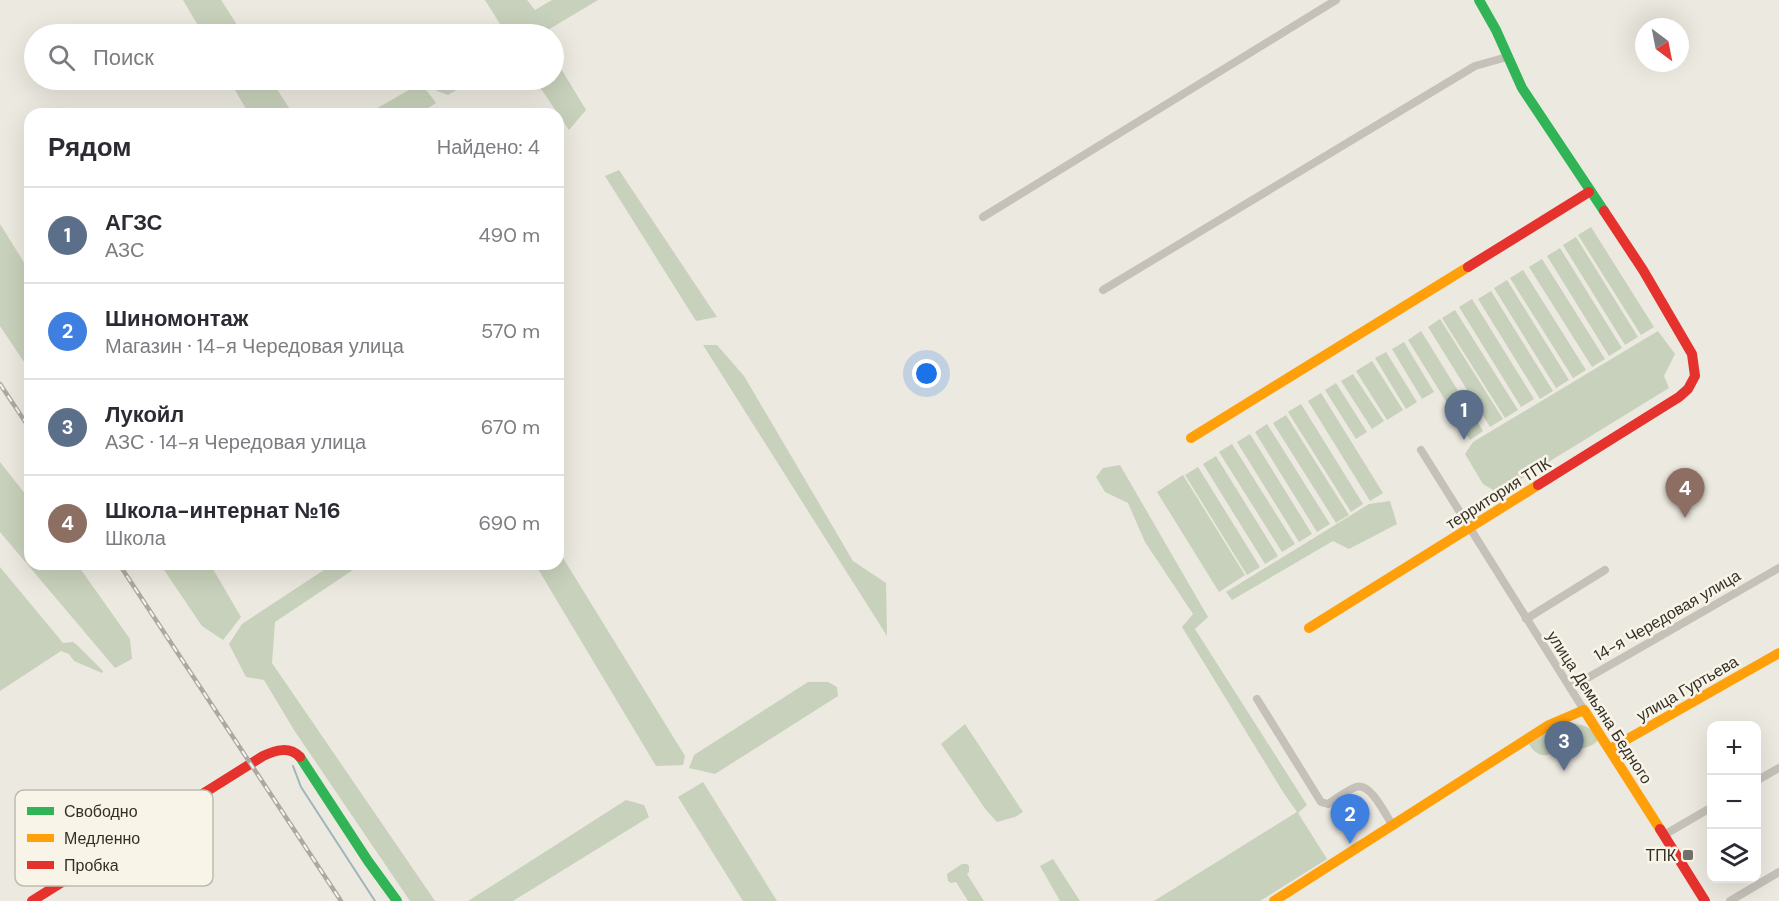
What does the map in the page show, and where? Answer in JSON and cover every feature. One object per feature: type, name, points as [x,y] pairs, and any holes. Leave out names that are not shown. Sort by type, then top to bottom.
[{"type":"street","points":[[983,217],[1336,0]]},
{"type":"street","points":[[1191,438],[1589,192],[1526,95],[1496,30],[1479,0]]},
{"type":"street","points":[[1103,291],[1475,66],[1507,57]]},
{"type":"street","name":"территория ТПК","points":[[1309,628],[1679,397],[1688,389],[1695,376],[1692,354],[1643,270],[1589,192]]},
{"type":"street","name":"улица Демьяна Бедного","points":[[1421,450],[1705,901]]},
{"type":"street","name":"14-я Чередовая улица","points":[[1570,688],[1779,568]]},
{"type":"street","points":[[1526,619],[1605,570]]},
{"type":"street","name":"улица Гуртьева","points":[[1610,749],[1779,653]]},
{"type":"street","points":[[1257,699],[1321,802],[1328,804],[1358,786],[1365,787],[1374,795],[1393,826]]},
{"type":"street","points":[[1274,901],[1549,725],[1584,710]]},
{"type":"street","points":[[207,790],[276,746],[293,750],[299,755],[397,901]]},
{"type":"street","points":[[1761,778],[1779,768]]},
{"type":"street","points":[[1664,835],[1707,810]]},
{"type":"street","points":[[1730,901],[1779,872]]},
{"type":"street","points":[[32,901],[56,886]]},
{"type":"green space","points":[[183,0],[221,0],[237,24],[197,24]]},
{"type":"green space","points":[[485,0],[527,0],[535,10],[552,0],[598,0],[558,24],[500,24]]},
{"type":"green space","points":[[564,74],[586,110],[569,130],[564,123],[564,108],[554,108],[542,90],[564,90]]},
{"type":"green space","points":[[235,90],[277,90],[289,108],[245,108]]},
{"type":"green space","points":[[409,90],[426,90],[436,103],[428,108],[377,108]]},
{"type":"green space","points":[[436,90],[456,90],[448,95]]},
{"type":"green space","points":[[619,170],[717,317],[696,321],[605,176]]},
{"type":"green space","points":[[0,224],[24,262],[24,362],[0,326]]},
{"type":"green space","points":[[1591,227],[1654,327],[1641,335],[1578,235]]},
{"type":"green space","points":[[1576,237],[1638,337],[1625,345],[1563,245]]},
{"type":"green space","points":[[1560,248],[1622,348],[1609,356],[1547,256]]},
{"type":"green space","points":[[1542,259],[1605,359],[1592,367],[1529,267]]},
{"type":"green space","points":[[1523,270],[1586,370],[1573,378],[1510,278]]},
{"type":"green space","points":[[1507,280],[1569,380],[1556,388],[1494,288]]},
{"type":"green space","points":[[1491,291],[1553,391],[1540,399],[1478,299]]},
{"type":"green space","points":[[1472,299],[1534,399],[1521,407],[1459,307]]},
{"type":"green space","points":[[1455,310],[1518,410],[1505,418],[1442,318]]},
{"type":"green space","points":[[1440,319],[1503,419],[1490,427],[1428,327]]},
{"type":"green space","points":[[1421,331],[1483,431],[1470,440],[1408,340]]},
{"type":"green space","points":[[1658,331],[1675,354],[1664,376],[1669,388],[1498,493],[1483,484],[1465,454],[1473,442]]},
{"type":"green space","points":[[1404,342],[1434,392],[1422,399],[1392,349]]},
{"type":"green space","points":[[703,345],[717,345],[744,376],[853,561],[886,583],[887,636]]},
{"type":"green space","points":[[1386,352],[1417,402],[1406,409],[1375,358]]},
{"type":"green space","points":[[1372,361],[1403,410],[1387,420],[1356,371]]},
{"type":"green space","points":[[1353,374],[1384,421],[1372,429],[1341,381]]},
{"type":"green space","points":[[1336,383],[1367,432],[1356,439],[1325,390]]},
{"type":"green space","points":[[1321,393],[1383,493],[1370,501],[1308,401]]},
{"type":"green space","points":[[1301,404],[1363,504],[1351,512],[1288,412]]},
{"type":"green space","points":[[1286,415],[1349,515],[1336,523],[1273,423]]},
{"type":"green space","points":[[1267,424],[1330,524],[1317,532],[1255,432]]},
{"type":"green space","points":[[1250,434],[1312,534],[1299,542],[1237,442]]},
{"type":"green space","points":[[1232,444],[1295,544],[1282,552],[1219,452]]},
{"type":"green space","points":[[1216,456],[1278,556],[1265,564],[1203,464]]},
{"type":"green space","points":[[0,462],[24,492],[24,560],[0,532]]},
{"type":"green space","points":[[1120,465],[1208,617],[1195,629],[1307,805],[1298,813],[1327,859],[1260,901],[1154,901],[1297,812],[1182,627],[1193,614],[1145,542],[1128,503],[1105,492],[1096,477],[1103,468]]},
{"type":"green space","points":[[1198,467],[1260,567],[1247,575],[1185,475]]},
{"type":"green space","points":[[1183,475],[1245,575],[1219,592],[1157,492]]},
{"type":"green space","points":[[1390,501],[1397,524],[1349,549],[1333,541],[1232,600],[1226,592],[1369,504]]},
{"type":"green space","points":[[564,559],[685,756],[683,765],[656,766],[539,570],[564,570]]},
{"type":"green space","points":[[0,567],[63,643],[73,642],[103,671],[102,673],[74,661],[69,654],[61,651],[0,691]]},
{"type":"green space","points":[[32,570],[81,570],[130,639],[132,659],[115,668]]},
{"type":"green space","points":[[164,570],[214,570],[241,617],[223,640],[202,626]]},
{"type":"green space","points":[[324,570],[353,570],[275,622],[272,663],[435,901],[410,901],[294,730],[264,680],[246,677],[229,644],[242,624]]},
{"type":"green space","points":[[808,682],[828,682],[837,687],[838,696],[715,774],[689,768],[694,755]]},
{"type":"green space","points":[[965,724],[1023,812],[1015,817],[997,822],[986,810],[941,744]]},
{"type":"green space","points":[[1568,724],[1586,727],[1598,740],[1585,748],[1571,748],[1559,727]]},
{"type":"green space","points":[[1548,732],[1555,739],[1558,748],[1546,755],[1535,752],[1529,744]]},
{"type":"green space","points":[[703,782],[777,901],[743,901],[678,797]]},
{"type":"green space","points":[[626,800],[644,805],[649,817],[513,901],[468,901]]},
{"type":"green space","points":[[1053,859],[1080,901],[1060,901],[1040,866]]},
{"type":"green space","points":[[962,864],[969,866],[967,874],[984,901],[968,901],[956,882],[948,881],[947,874]]},
{"type":"waterway","points":[[293,766],[301,787],[375,901]]},
{"type":"railway","points":[[0,384],[24,420]]},
{"type":"railway","points":[[123,570],[341,901]]},
{"type":"traffic: fast","points":[[1479,0],[1496,30],[1522,88],[1604,211]]},
{"type":"traffic: fast","points":[[300,757],[397,901]]},
{"type":"traffic: slow","points":[[1191,438],[1468,267]]},
{"type":"traffic: slow","points":[[1309,628],[1538,485]]},
{"type":"traffic: slow","points":[[1610,749],[1779,653]]},
{"type":"traffic: slow","points":[[1274,901],[1549,725],[1584,710],[1660,829]]},
{"type":"traffic: jam","points":[[1468,267],[1589,192]]},
{"type":"traffic: jam","points":[[1538,485],[1679,397],[1688,389],[1695,376],[1692,354],[1643,270],[1604,211]]},
{"type":"traffic: jam","points":[[209,790],[273,752],[287,750],[300,757]]},
{"type":"traffic: jam","points":[[1660,829],[1705,901]]},
{"type":"traffic: jam","points":[[32,901],[56,886]]},
{"type":"place","name":"АГЗС","points":[[1464,440]]},
{"type":"place","name":"Школа-интернат №16","points":[[1685,518]]},
{"type":"place","name":"Лукойл","points":[[1564,771]]},
{"type":"place","name":"Шиномонтаж","points":[[1350,844]]},
{"type":"place","name":"ТПК","points":[[1688,855]]}]
